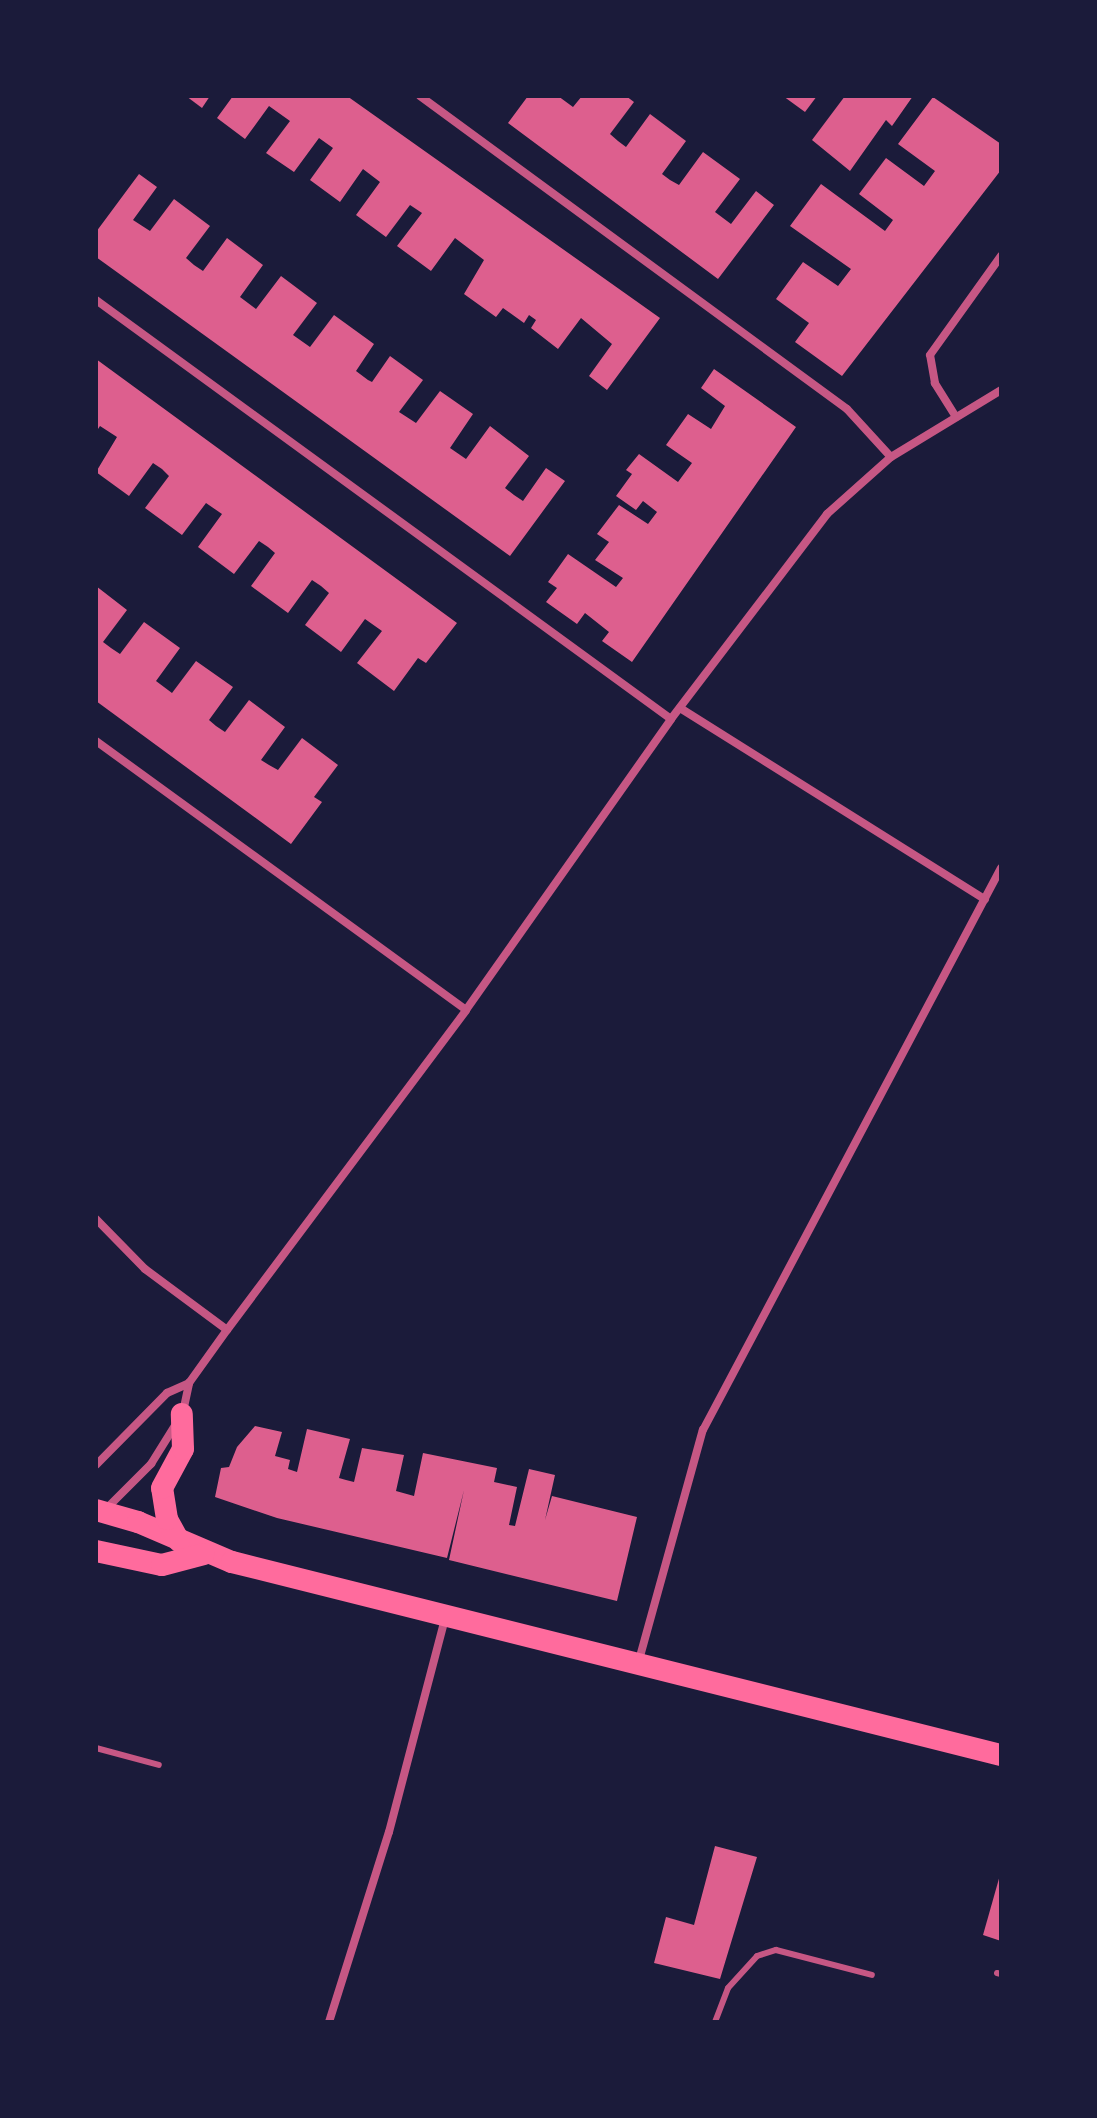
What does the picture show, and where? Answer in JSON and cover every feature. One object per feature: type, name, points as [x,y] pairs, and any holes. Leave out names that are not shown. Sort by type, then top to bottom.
[{"type":"highway","points":[[179,1541],[169,1526],[162,1488],[183,1449],[182,1414]]},
{"type":"highway","points":[[98,1513],[179,1541],[204,1554],[1001,1755]]},
{"type":"highway","points":[[96,1551],[162,1565],[204,1554]]},
{"type":"street","points":[[420,96],[847,409],[866,424],[891,457]]},
{"type":"street","points":[[956,417],[935,383],[930,355],[1001,256]]},
{"type":"street","points":[[96,300],[671,719]]},
{"type":"street","points":[[98,1513],[151,1464],[182,1414],[189,1383],[466,1010],[671,719],[827,514],[891,457],[1001,390]]},
{"type":"street","points":[[680,708],[985,899]]},
{"type":"street","points":[[96,741],[466,1010]]},
{"type":"street","points":[[638,1664],[703,1430],[1001,868]]},
{"type":"street","points":[[96,1219],[145,1269],[227,1330]]},
{"type":"street","points":[[96,1465],[167,1393],[189,1383]]},
{"type":"street","points":[[329,2022],[389,1832],[446,1615]]},
{"type":"lane","points":[[96,1748],[159,1765]]},
{"type":"lane","points":[[715,2022],[728,1988],[743,1967],[776,1950],[872,1975]]},
{"type":"building","points":[[186,96],[210,96],[202,108]]},
{"type":"building","points":[[233,96],[347,96],[660,318],[607,390],[589,376],[612,344],[581,318],[558,349],[531,328],[536,320],[529,315],[524,323],[503,308],[496,317],[464,294],[484,260],[455,238],[431,271],[397,246],[422,213],[410,205],[386,237],[356,215],[380,182],[363,169],[340,202],[310,180],[333,148],[319,138],[294,172],[266,153],[290,121],[269,106],[245,139],[217,118]]},
{"type":"building","points":[[528,96],[558,96],[573,107],[582,96],[626,96],[634,102],[610,134],[626,147],[650,114],[686,141],[662,174],[670,180],[679,185],[703,152],[740,179],[715,212],[731,224],[756,191],[774,205],[718,279],[508,123]]},
{"type":"building","points":[[783,96],[817,96],[805,112]]},
{"type":"building","points":[[845,96],[913,96],[892,126],[886,120],[850,171],[812,140]]},
{"type":"building","points":[[933,97],[1001,144],[1001,170],[842,376],[795,342],[809,323],[776,299],[803,262],[838,286],[851,269],[790,226],[821,184],[885,231],[893,220],[859,194],[886,158],[924,186],[935,171],[898,144]]},
{"type":"building","points":[[139,174],[157,187],[133,220],[150,231],[174,199],[210,226],[186,258],[194,265],[203,271],[227,238],[263,265],[240,297],[256,309],[281,276],[317,303],[293,335],[310,347],[334,315],[374,344],[356,371],[368,380],[372,382],[390,356],[423,380],[399,412],[416,423],[440,391],[473,414],[450,448],[466,459],[490,426],[529,456],[505,488],[514,495],[523,501],[546,468],[565,481],[510,556],[96,257],[96,232]]},
{"type":"building","points":[[96,359],[457,623],[426,663],[418,658],[394,691],[357,663],[382,631],[365,619],[341,652],[305,625],[329,593],[321,586],[312,580],[288,613],[251,586],[275,553],[268,547],[259,541],[234,574],[198,547],[222,514],[206,503],[182,535],[145,508],[169,476],[162,469],[153,463],[129,496],[96,472],[117,437],[100,426],[96,432]]},
{"type":"building","points":[[714,369],[796,427],[632,662],[602,641],[609,632],[585,613],[577,624],[546,602],[557,588],[548,582],[568,554],[616,587],[623,578],[595,560],[609,542],[597,534],[619,505],[648,524],[657,512],[643,501],[636,510],[616,496],[632,474],[626,470],[639,454],[678,482],[692,463],[666,445],[688,414],[711,429],[725,406],[701,388]]},
{"type":"building","points":[[96,586],[127,610],[103,642],[111,648],[120,654],[144,622],[180,648],[156,681],[172,693],[196,661],[233,687],[209,720],[216,726],[225,732],[249,700],[285,727],[261,760],[278,770],[302,738],[338,765],[314,797],[322,802],[291,844],[96,701]]},
{"type":"building","points":[[255,1426],[282,1432],[275,1456],[290,1460],[288,1469],[297,1472],[307,1429],[350,1439],[339,1478],[346,1480],[354,1482],[362,1448],[404,1455],[396,1491],[414,1496],[423,1453],[497,1468],[494,1482],[517,1487],[509,1525],[515,1526],[529,1469],[555,1475],[545,1520],[552,1496],[637,1517],[617,1601],[449,1560],[464,1490],[447,1558],[277,1518],[215,1497],[221,1468],[229,1467],[237,1447]]},
{"type":"building","points":[[715,1846],[757,1857],[720,1979],[654,1963],[666,1917],[694,1925]]},
{"type":"building","points":[[1001,1875],[1001,1941],[983,1935]]}]
